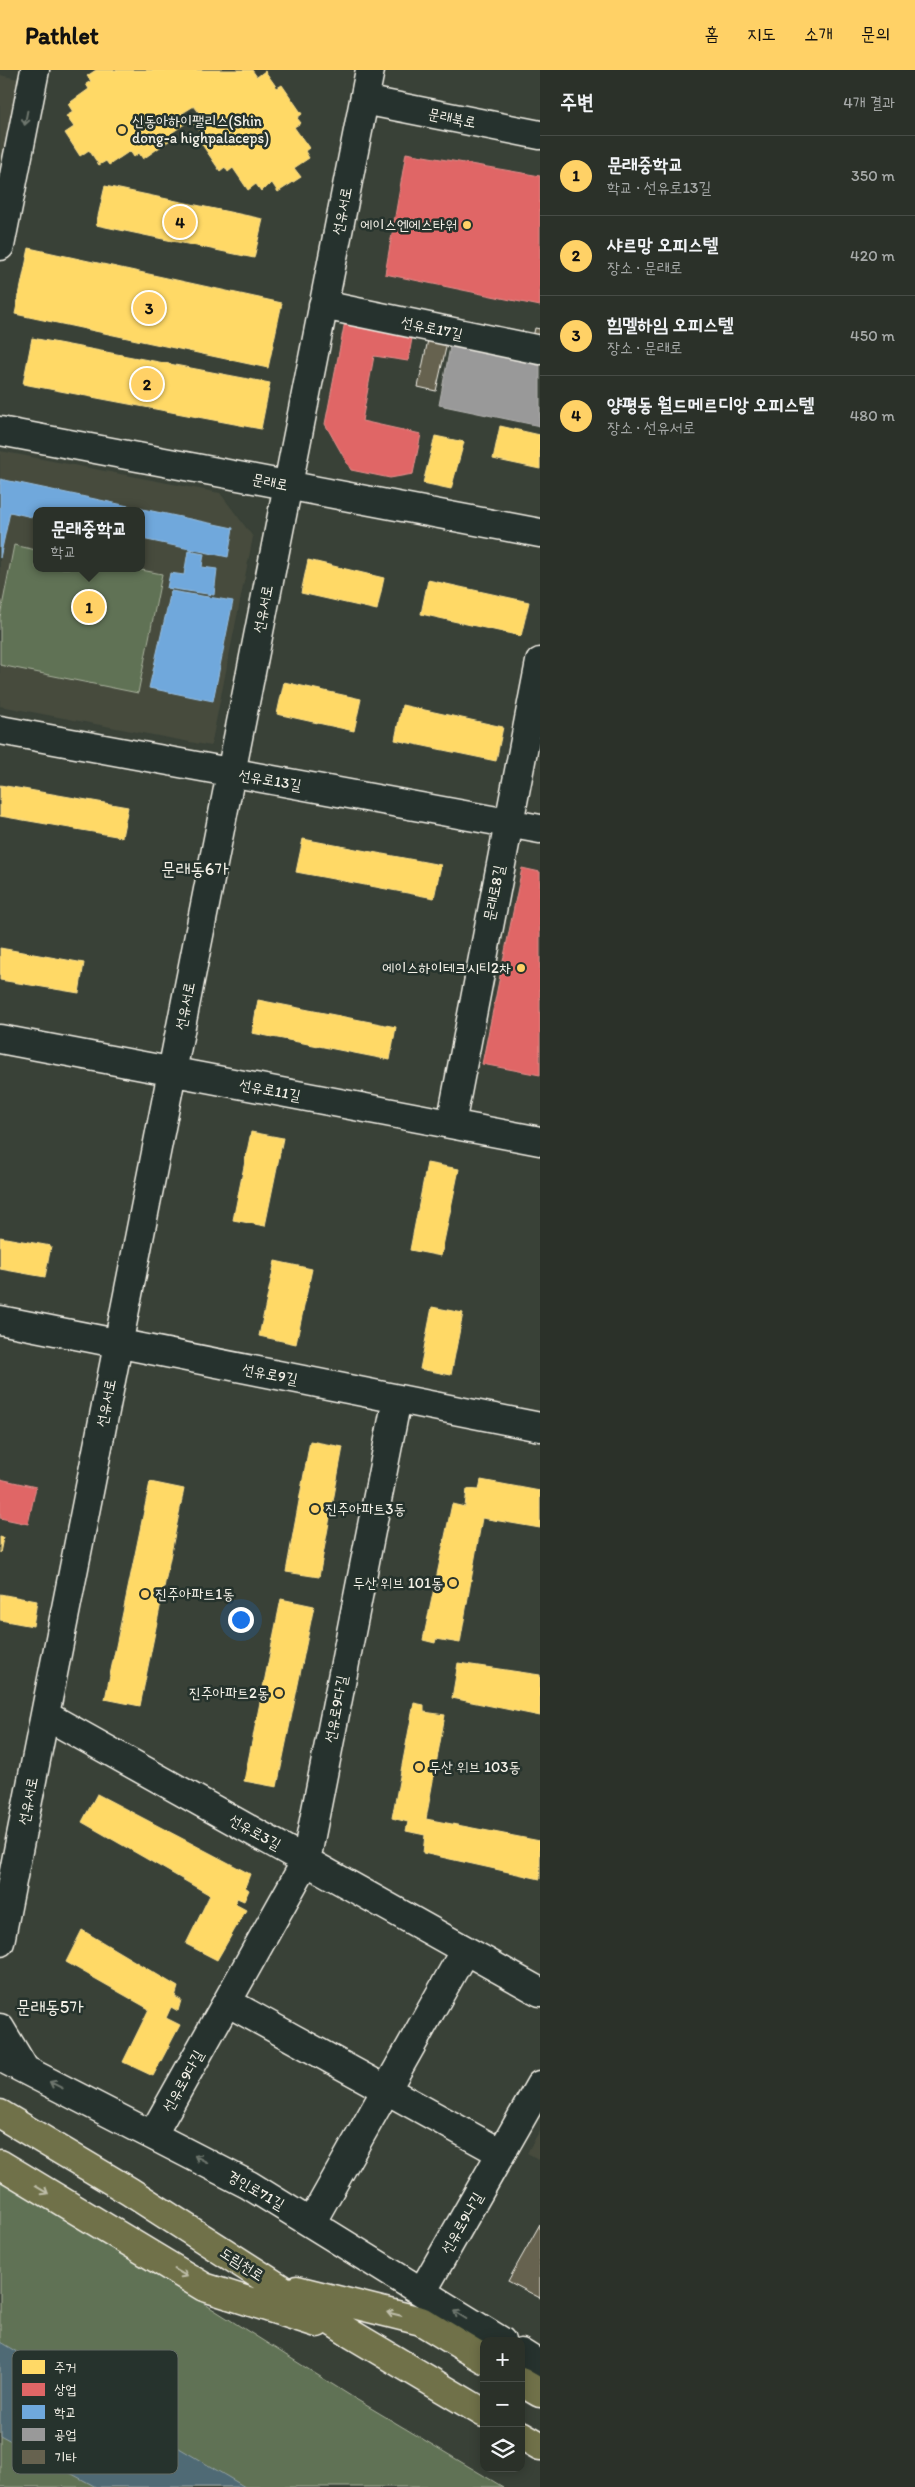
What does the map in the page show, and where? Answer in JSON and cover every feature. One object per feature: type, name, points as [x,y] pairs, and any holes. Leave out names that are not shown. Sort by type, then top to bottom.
[{"type":"main road","name":"도림천로","points":[[0,2114],[129,2192],[353,2334],[480,2411]]},
{"type":"main road","points":[[0,2164],[204,2287],[353,2334]]},
{"type":"main road","points":[[273,2284],[421,2321],[480,2357]]},
{"type":"main road","points":[[525,2384],[540,2393]]},
{"type":"main road","points":[[525,2437],[540,2446]]},
{"type":"street","points":[[0,246],[35,70]]},
{"type":"street","name":"선유서로","points":[[0,1942],[370,70]]},
{"type":"street","name":"문래북로","points":[[364,100],[540,135]]},
{"type":"street","name":"선유로17길","points":[[323,305],[540,350]]},
{"type":"street","name":"문래로","points":[[0,430],[540,533]]},
{"type":"street","name":"문래로8길","points":[[451,1124],[507,824],[540,662]]},
{"type":"street","name":"선유로13길","points":[[0,730],[540,830]]},
{"type":"street","name":"선유로11길","points":[[0,1038],[540,1141]]},
{"type":"street","name":"선유로9길","points":[[0,1320],[540,1427]]},
{"type":"street","name":"선유로9다길","points":[[153,2134],[306,1861],[397,1399]]},
{"type":"street","name":"선유로3길","points":[[45,1715],[540,1992]]},
{"type":"street","points":[[311,2223],[465,1950]]},
{"type":"street","points":[[227,2002],[501,2153]]},
{"type":"street","points":[[0,2028],[12,2063]]},
{"type":"street","name":"경인로71길","points":[[12,2063],[249,2185],[495,2337]]},
{"type":"street","name":"선유로9나길","points":[[422,2292],[540,2085]]},
{"type":"street","points":[[525,2356],[540,2365]]},
{"type":"shaded area","points":[[0,75],[18,79],[0,173]]},
{"type":"shaded area","points":[[0,451],[220,493],[253,537],[211,746],[0,706]]},
{"type":"shaded area","points":[[540,2130],[540,2160],[527,2153]]},
{"type":"green space","points":[[14,545],[33,549],[33,572],[145,571],[162,574],[138,693],[0,665],[0,617]]},
{"type":"green space","points":[[0,2175],[354,2398],[503,2487],[0,2487]]},
{"type":"water","points":[[0,2342],[14,2350],[12,2350],[12,2442],[0,2435]]},
{"type":"water","points":[[178,2447],[245,2487],[96,2487],[72,2474],[178,2474]]},
{"type":"building: 주거","name":"신동아하이팰리스(Shin dong-a highpalaceps)","points":[[96,70],[252,70],[257,77],[265,71],[277,88],[282,85],[302,114],[297,118],[301,123],[294,127],[309,148],[305,151],[309,158],[294,168],[301,177],[278,192],[272,183],[261,191],[256,184],[248,190],[233,168],[228,172],[225,167],[220,171],[199,140],[203,137],[192,121],[201,115],[194,106],[181,114],[186,123],[170,134],[173,138],[143,159],[139,153],[134,157],[130,151],[109,165],[106,161],[99,165],[89,150],[80,156],[65,133],[74,127],[66,116],[73,112],[68,104],[89,89],[86,84],[91,81],[87,76]]},
{"type":"building: 주거","points":[[105,186],[263,219],[254,258],[96,225]]},
{"type":"building: 주거","points":[[29,248],[282,303],[268,368],[15,314]]},
{"type":"building: 주거","points":[[32,338],[270,383],[261,429],[23,384]]},
{"type":"building: 주거","points":[[500,426],[540,435],[540,469],[493,459]]},
{"type":"building: 주거","points":[[435,436],[464,442],[451,489],[423,483]]},
{"type":"building: 주거","points":[[308,560],[384,578],[377,610],[301,593]]},
{"type":"building: 주거","points":[[428,580],[529,602],[521,636],[421,614]]},
{"type":"building: 주거","points":[[284,682],[361,699],[354,731],[277,714]]},
{"type":"building: 주거","points":[[402,705],[503,727],[496,761],[395,740]]},
{"type":"building: 주거","points":[[0,785],[128,807],[122,837],[0,816]]},
{"type":"building: 주거","points":[[303,839],[441,865],[434,898],[296,872]]},
{"type":"building: 주거","points":[[0,948],[84,963],[79,993],[0,980]]},
{"type":"building: 주거","points":[[258,1000],[396,1027],[390,1060],[252,1033]]},
{"type":"building: 주거","points":[[251,1132],[283,1138],[265,1226],[233,1220]]},
{"type":"building: 주거","points":[[427,1163],[459,1169],[441,1256],[410,1250]]},
{"type":"building: 주거","points":[[0,1237],[51,1246],[45,1277],[0,1269]]},
{"type":"building: 주거","points":[[275,1261],[312,1269],[296,1344],[259,1336]]},
{"type":"building: 주거","points":[[432,1307],[463,1313],[451,1375],[420,1369]]},
{"type":"building: 주거","name":"진주아파트3동","points":[[310,1441],[343,1447],[319,1577],[286,1572]]},
{"type":"building: 주거","name":"두산 위브 101동","points":[[481,1480],[540,1491],[540,1528],[482,1518],[460,1643],[436,1639],[435,1643],[423,1640],[452,1504],[465,1507],[467,1489],[479,1490]]},
{"type":"building: 주거","name":"진주아파트1동","points":[[150,1482],[184,1489],[140,1706],[105,1699]]},
{"type":"building: 주거","points":[[0,1537],[3,1538],[0,1553]]},
{"type":"building: 주거","points":[[0,1594],[37,1601],[33,1626],[0,1620]]},
{"type":"building: 주거","name":"진주아파트2동","points":[[281,1599],[314,1606],[277,1787],[244,1781]]},
{"type":"building: 주거","points":[[458,1663],[540,1675],[540,1716],[452,1698]]},
{"type":"building: 주거","name":"두산 위브 103동","points":[[414,1703],[424,1705],[424,1712],[445,1715],[426,1819],[540,1841],[540,1879],[423,1853],[425,1835],[406,1831],[408,1822],[392,1818]]},
{"type":"building: 주거","points":[[97,1794],[250,1874],[245,1887],[249,1890],[244,1901],[237,1898],[235,1904],[246,1910],[217,1960],[186,1944],[210,1895],[82,1822]]},
{"type":"building: 주거","points":[[82,1930],[178,1987],[175,1997],[181,2000],[178,2011],[171,2007],[166,2018],[180,2025],[153,2076],[123,2062],[149,2009],[66,1962]]},
{"type":"building: 상업","name":"에이스엔에스타워","points":[[406,153],[540,176],[540,306],[385,274]]},
{"type":"building: 상업","points":[[345,321],[413,333],[408,361],[374,356],[362,421],[421,434],[413,474],[390,478],[351,470],[325,424]]},
{"type":"building: 상업","name":"에이스하이테크시티2차","points":[[522,868],[540,872],[540,1075],[482,1064]]},
{"type":"building: 상업","points":[[0,1479],[36,1487],[28,1524],[0,1518]]},
{"type":"building: 학교","points":[[0,479],[133,507],[33,507],[33,517],[10,512],[0,558]]},
{"type":"building: 학교","points":[[145,509],[233,528],[228,557],[145,540]]},
{"type":"building: 학교","points":[[188,551],[204,554],[202,567],[217,569],[214,595],[167,588],[170,573],[184,575]]},
{"type":"building: 학교","points":[[171,591],[233,601],[213,701],[149,688]]},
{"type":"building: 공업","points":[[451,342],[540,360],[540,426],[439,405]]},
{"type":"building: 기타","points":[[535,328],[540,329],[540,339],[533,337]]},
{"type":"building: 기타","points":[[429,335],[448,339],[436,391],[418,387]]},
{"type":"building: 기타","points":[[540,2224],[540,2298],[508,2281]]},
{"type":"place","name":"신동아하이팰리스(Shin dong-a highpalaceps)","points":[[122,130]]},
{"type":"place","name":"양평동 월드메르디앙 오피스텔","points":[[180,222]]},
{"type":"place","name":"에이스엔에스타워","points":[[467,225]]},
{"type":"place","name":"힘멜하임 오피스텔","points":[[149,308]]},
{"type":"place","name":"샤르망 오피스텔","points":[[147,384]]},
{"type":"place","name":"문래중학교","points":[[89,607]]},
{"type":"place","name":"에이스하이테크시티2차","points":[[521,968]]},
{"type":"place","name":"진주아파트3동","points":[[315,1509]]},
{"type":"place","name":"두산 위브 101동","points":[[453,1583]]},
{"type":"place","name":"진주아파트1동","points":[[145,1594]]},
{"type":"place","name":"진주아파트2동","points":[[279,1693]]},
{"type":"place","name":"두산 위브 103동","points":[[419,1767]]},
{"type":"district","name":"문래동6가","points":[[195,869]]},
{"type":"district","name":"문래동5가","points":[[50,2007]]}]
